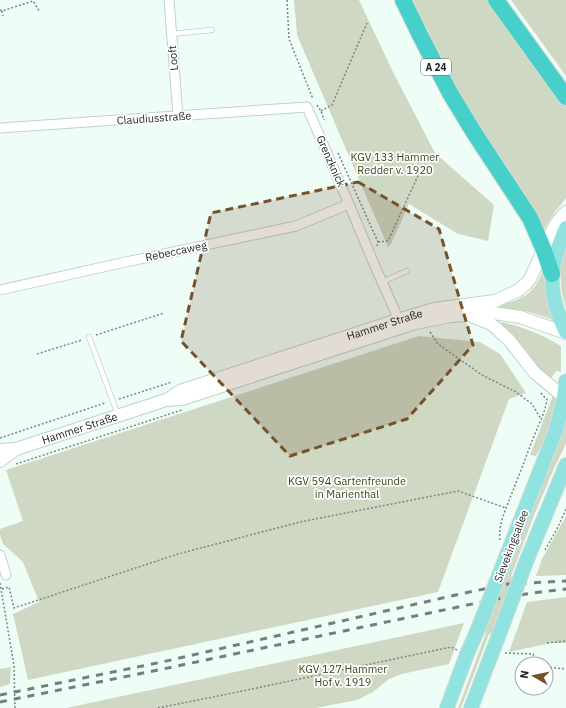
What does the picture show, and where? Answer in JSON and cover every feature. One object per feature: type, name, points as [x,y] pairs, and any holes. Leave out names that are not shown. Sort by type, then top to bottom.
[{"type":"highway","name":"A 24","points":[[403,0],[450,93],[530,218],[543,248]]},
{"type":"highway","points":[[496,0],[566,97]]},
{"type":"highway","points":[[543,248],[552,274]]},
{"type":"main road","name":"Hammer Straße","points":[[0,450],[16,449],[119,416],[166,400],[180,391],[434,309],[495,300],[512,294],[530,279],[552,229],[566,212]]},
{"type":"main road","points":[[566,228],[557,251],[552,274],[554,300],[557,312],[566,333]]},
{"type":"main road","name":"Hammer Straße","points":[[166,400],[182,399],[415,323],[451,316],[494,313],[505,314],[526,319],[566,333]]},
{"type":"main road","points":[[468,315],[491,324],[497,329],[506,337],[534,372],[564,397]]},
{"type":"main road","name":"Sievekingsallee","points":[[447,708],[556,430],[564,397],[566,381]]},
{"type":"main road","name":"Hammer Straße","points":[[0,462],[16,449]]},
{"type":"main road","name":"Sievekingsallee","points":[[471,708],[526,562],[566,465]]},
{"type":"street","name":"Looft","points":[[169,0],[178,116]]},
{"type":"street","name":"Claudiusstraße","points":[[0,128],[307,107]]},
{"type":"street","name":"Grenzknick","points":[[307,107],[398,320]]},
{"type":"street","name":"Rebeccaweg","points":[[4,289],[296,226],[349,204]]},
{"type":"street","points":[[0,556],[3,579]]},
{"type":"lane","points":[[171,34],[212,30]]},
{"type":"lane","points":[[382,282],[408,271]]},
{"type":"lane","points":[[89,338],[119,416]]},
{"type":"path","points":[[287,0],[289,39],[313,100],[307,107]]},
{"type":"path","points":[[3,16],[1,10],[33,1],[40,12]]},
{"type":"path","points":[[321,111],[332,105],[367,22]]},
{"type":"path","points":[[378,242],[388,241],[428,154]]},
{"type":"path","points":[[37,354],[164,313]]},
{"type":"path","points":[[428,329],[438,344],[482,375],[516,392],[532,404],[541,420]]},
{"type":"path","points":[[500,543],[499,536],[506,508],[546,404],[546,398],[540,392]]},
{"type":"path","points":[[2,589],[9,587],[14,608],[193,550],[300,522],[458,491],[506,508]]},
{"type":"path","points":[[543,554],[566,509]]},
{"type":"path","points":[[3,579],[2,589],[14,666],[15,708]]},
{"type":"path","points":[[547,643],[566,641]]},
{"type":"path","points":[[158,708],[241,692],[451,647],[467,654]]},
{"type":"path","points":[[500,652],[533,654],[534,656]]},
{"type":"path","points":[[554,667],[566,668]]},
{"type":"highlighted area","points":[[358,182],[439,229],[473,345],[407,419],[290,456],[181,341],[211,213]]},
{"type":"green space","name":"KGV 133 Hammer Redder v. 1920","points":[[294,0],[359,0],[393,72],[435,153],[494,205],[488,241],[458,234],[409,204],[391,244],[388,247],[297,35]]},
{"type":"green space","points":[[409,0],[490,0],[513,35],[566,105],[566,198],[543,231],[466,109]]},
{"type":"green space","points":[[511,0],[566,0],[566,76]]},
{"type":"green space","points":[[566,245],[566,308],[561,285],[561,269]]},
{"type":"green space","points":[[543,269],[545,269],[555,321],[528,312],[500,308],[500,305],[515,301],[532,290]]},
{"type":"green space","points":[[502,322],[533,332],[561,346],[561,372],[556,371],[550,380],[540,372],[500,326]]},
{"type":"green space","name":"KGV 594 Gartenfreunde in Marienthal","points":[[419,336],[480,342],[500,354],[526,393],[509,399],[438,592],[28,680],[13,614],[39,602],[23,562],[3,544],[0,535],[0,529],[23,521],[6,470]]},
{"type":"green space","points":[[554,393],[557,400],[549,432],[536,456],[530,455]]},
{"type":"green space","points":[[566,411],[566,444],[533,518],[511,576],[514,580],[494,633],[489,634],[461,708],[458,708],[486,633],[483,629]]},
{"type":"green space","points":[[566,516],[566,575],[536,576],[542,559]]},
{"type":"green space","points":[[566,597],[566,643],[551,643],[509,652],[527,602]]},
{"type":"green space","name":"KGV 127 Hammer Hof v. 1919","points":[[464,623],[449,664],[402,674],[389,679],[373,692],[357,700],[316,708],[66,708]]},
{"type":"green space","points":[[11,667],[10,684],[0,687],[0,669]]},
{"type":"railway","points":[[0,695],[162,662],[508,584],[566,581]]},
{"type":"railway","points":[[0,702],[496,599],[566,589]]}]
